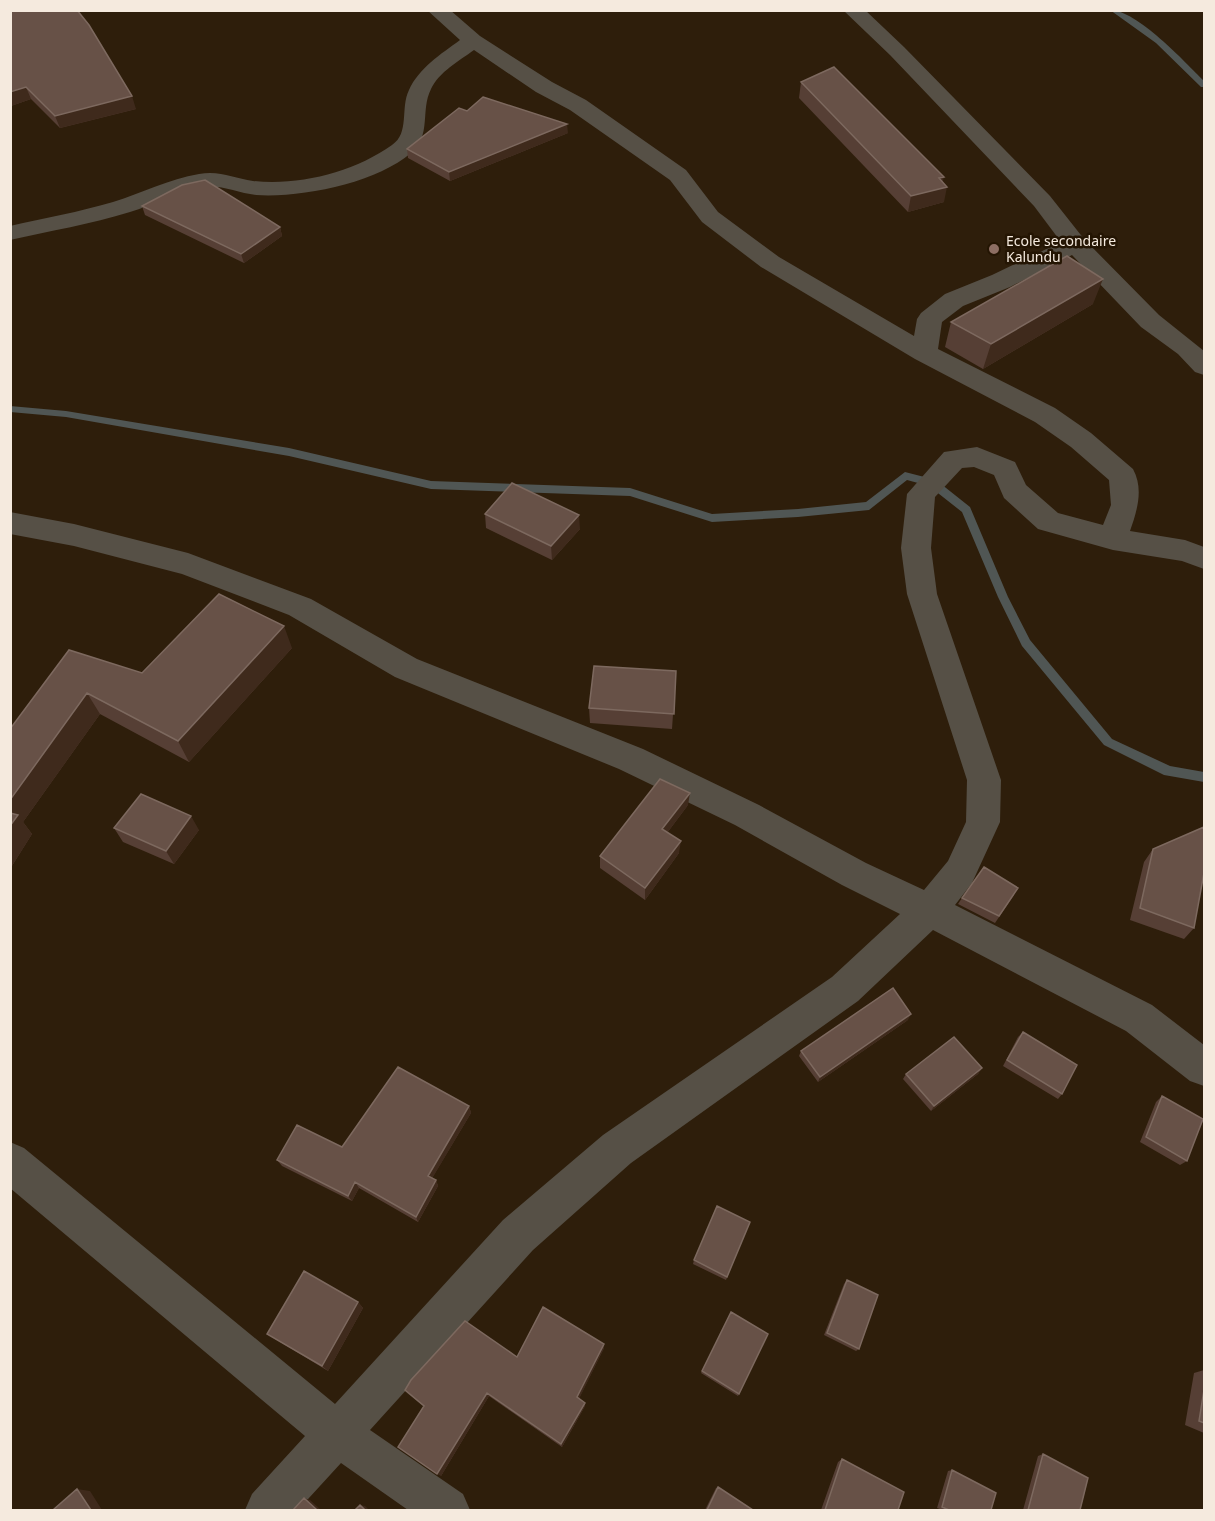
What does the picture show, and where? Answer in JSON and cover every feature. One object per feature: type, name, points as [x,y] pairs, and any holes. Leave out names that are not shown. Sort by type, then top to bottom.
[{"type":"street","points":[[436,10],[473,40],[544,87],[578,105],[678,175],[710,217],[770,262],[924,352],[1045,415],[1081,441],[1123,476],[1125,505],[1113,539]]},
{"type":"street","points":[[853,10],[897,51],[1041,201],[1075,244],[1150,321],[1187,348],[1204,366]]},
{"type":"street","points":[[10,233],[122,207],[212,179],[254,188],[279,189],[334,179],[359,170],[403,147],[413,136],[416,126],[415,106],[420,89],[437,69],[473,40]]},
{"type":"street","points":[[924,352],[930,319],[954,300],[1001,281],[1075,244]]},
{"type":"street","points":[[268,1510],[518,1235],[617,1149],[845,989],[929,910],[960,872],[983,822],[984,780],[922,594],[916,548],[921,494],[954,459],[977,457],[1005,469],[1014,491],[1048,521],[1113,539],[1185,551],[1204,558]]},
{"type":"street","points":[[10,523],[74,535],[188,564],[300,607],[406,668],[631,759],[747,815],[854,874],[1139,1018],[1204,1068]]},
{"type":"street","points":[[10,1162],[337,1434],[447,1510]]},
{"type":"building","points":[[10,10],[77,10],[89,25],[132,96],[55,116],[26,87],[10,92]]},
{"type":"building","points":[[834,67],[944,177],[939,178],[947,187],[911,196],[801,82]]},
{"type":"building","points":[[483,97],[567,124],[449,172],[407,149],[459,108],[467,111]]},
{"type":"building","points":[[205,180],[280,227],[241,254],[142,206],[182,185]]},
{"type":"building","points":[[1067,256],[1103,279],[991,344],[951,322]]},
{"type":"building","points":[[512,483],[579,515],[551,546],[485,514]]},
{"type":"building","points":[[219,594],[284,626],[178,741],[87,693],[10,800],[10,729],[69,650],[142,673]]},
{"type":"building","points":[[594,666],[676,671],[674,714],[589,708]]},
{"type":"building","points":[[660,779],[690,793],[662,829],[681,841],[645,888],[600,856]]},
{"type":"building","points":[[141,794],[191,816],[166,851],[114,828]]},
{"type":"building","points":[[10,813],[18,815],[10,826]]},
{"type":"building","points":[[1204,827],[1204,873],[1194,928],[1140,908],[1153,849]]},
{"type":"building","points":[[984,867],[1018,888],[999,916],[962,898]]},
{"type":"building","points":[[893,988],[911,1014],[820,1077],[801,1051]]},
{"type":"building","points":[[1023,1032],[1077,1065],[1062,1094],[1007,1060]]},
{"type":"building","points":[[954,1037],[982,1068],[934,1106],[906,1074]]},
{"type":"building","points":[[398,1067],[469,1106],[428,1176],[436,1180],[416,1217],[355,1182],[348,1196],[277,1160],[297,1125],[342,1147]]},
{"type":"building","points":[[1162,1096],[1203,1119],[1187,1161],[1146,1137]]},
{"type":"building","points":[[717,1206],[750,1222],[727,1277],[694,1260]]},
{"type":"building","points":[[304,1271],[358,1302],[322,1366],[267,1334]]},
{"type":"building","points":[[847,1280],[878,1295],[859,1349],[827,1333]]},
{"type":"building","points":[[543,1307],[604,1344],[577,1397],[585,1403],[561,1444],[487,1393],[437,1474],[398,1447],[424,1406],[405,1390],[411,1380],[465,1321],[517,1357]]},
{"type":"building","points":[[731,1312],[768,1334],[739,1394],[702,1371]]},
{"type":"building","points":[[1204,1390],[1204,1423],[1199,1421]]},
{"type":"building","points":[[1043,1454],[1088,1478],[1080,1510],[1028,1510]]},
{"type":"building","points":[[842,1459],[904,1492],[898,1510],[825,1510]]},
{"type":"building","points":[[952,1470],[996,1493],[991,1510],[949,1510],[942,1507]]},
{"type":"building","points":[[718,1487],[753,1510],[707,1510]]},
{"type":"building","points":[[77,1489],[91,1510],[53,1510]]},
{"type":"building","points":[[304,1498],[317,1510],[293,1510]]},
{"type":"building","points":[[360,1505],[365,1510],[355,1510]]},
{"type":"waterway","points":[[1113,10],[1159,41],[1204,85]]},
{"type":"waterway","points":[[10,409],[66,414],[289,452],[431,485],[630,492],[712,518],[869,506],[905,476],[932,483],[966,510],[1003,597],[1026,643],[1108,742],[1168,771],[1204,777]]},
{"type":"place","name":"Ecole secondaire Kalundu","points":[[994,249]]}]
